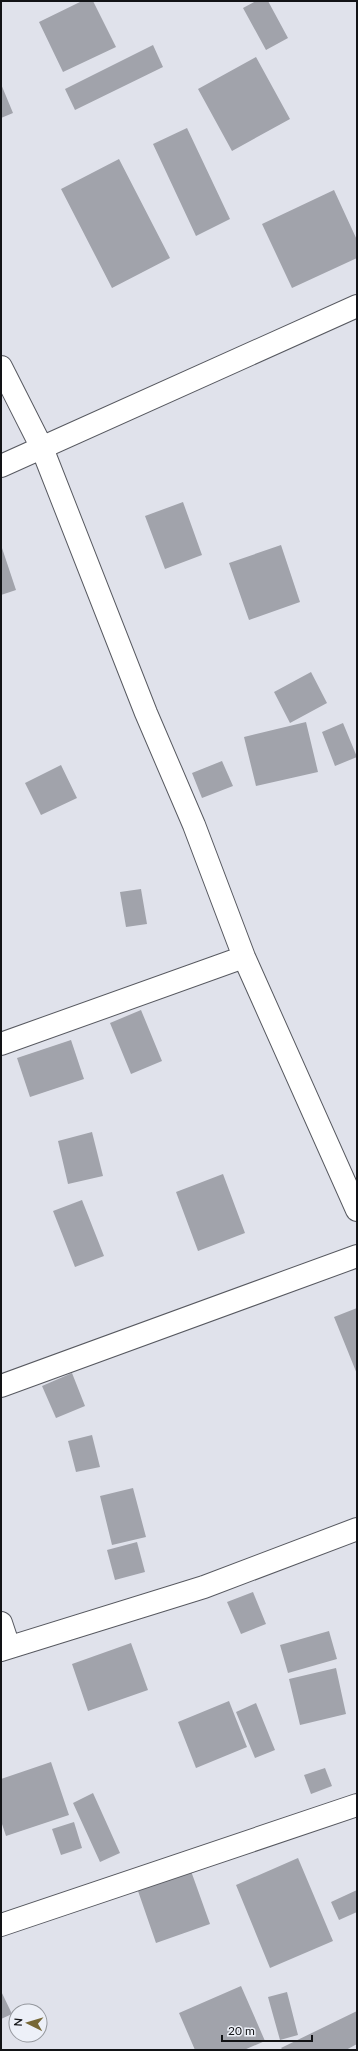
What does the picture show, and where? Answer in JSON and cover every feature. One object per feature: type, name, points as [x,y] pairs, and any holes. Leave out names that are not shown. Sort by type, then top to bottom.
[{"type":"street","points":[[1,466],[357,306]]},
{"type":"street","points":[[1,367],[42,448],[146,713],[194,825],[244,957],[357,1210]]},
{"type":"street","points":[[1,1044],[244,957]]},
{"type":"street","points":[[1,1386],[357,1256]]},
{"type":"street","points":[[1,1623],[5,1649],[204,1587],[357,1529]]},
{"type":"street","points":[[1,1925],[357,1805]]},
{"type":"building","points":[[82,1],[93,1],[116,47],[63,72],[39,22]]},
{"type":"building","points":[[256,1],[268,1],[288,38],[266,50],[243,8]]},
{"type":"building","points":[[153,45],[163,67],[75,110],[65,89]]},
{"type":"building","points":[[256,57],[290,119],[232,151],[198,89]]},
{"type":"building","points":[[1,84],[13,113],[1,118]]},
{"type":"building","points":[[187,128],[230,219],[196,236],[153,144]]},
{"type":"building","points":[[119,159],[170,258],[112,288],[61,189]]},
{"type":"building","points":[[334,190],[357,240],[357,258],[292,288],[262,224]]},
{"type":"building","points":[[183,502],[202,555],[165,569],[145,516]]},
{"type":"building","points":[[1,545],[16,590],[1,595]]},
{"type":"building","points":[[281,545],[300,602],[249,620],[229,563]]},
{"type":"building","points":[[311,672],[327,703],[290,723],[274,692]]},
{"type":"building","points":[[306,722],[318,772],[256,786],[244,737]]},
{"type":"building","points":[[343,723],[357,757],[335,766],[322,732]]},
{"type":"building","points":[[222,761],[233,786],[202,798],[192,773]]},
{"type":"building","points":[[61,765],[77,798],[41,815],[25,783]]},
{"type":"building","points":[[141,889],[147,924],[126,927],[120,892]]},
{"type":"building","points":[[141,1010],[162,1061],[131,1074],[110,1023]]},
{"type":"building","points":[[71,1040],[84,1079],[30,1097],[17,1058]]},
{"type":"building","points":[[92,1132],[103,1176],[68,1184],[58,1141]]},
{"type":"building","points":[[223,1174],[245,1233],[198,1251],[176,1192]]},
{"type":"building","points":[[82,1200],[104,1256],[75,1267],[53,1211]]},
{"type":"building","points":[[357,1308],[357,1374],[334,1317]]},
{"type":"building","points":[[72,1373],[85,1406],[56,1418],[42,1386]]},
{"type":"building","points":[[92,1435],[100,1467],[76,1472],[68,1441]]},
{"type":"building","points":[[133,1488],[146,1537],[112,1545],[100,1496]]},
{"type":"building","points":[[137,1542],[145,1572],[115,1580],[107,1550]]},
{"type":"building","points":[[253,1592],[266,1624],[241,1634],[227,1602]]},
{"type":"building","points":[[329,1631],[337,1659],[288,1673],[280,1645]]},
{"type":"building","points":[[131,1643],[148,1690],[88,1711],[72,1664]]},
{"type":"building","points":[[336,1668],[346,1714],[300,1725],[289,1679]]},
{"type":"building","points":[[229,1701],[247,1747],[196,1768],[178,1722]]},
{"type":"building","points":[[256,1703],[275,1750],[255,1758],[236,1712]]},
{"type":"building","points":[[51,1762],[69,1815],[6,1836],[1,1821],[1,1779]]},
{"type":"building","points":[[325,1768],[332,1786],[311,1794],[304,1775]]},
{"type":"building","points":[[93,1793],[120,1853],[100,1862],[73,1803]]},
{"type":"building","points":[[74,1822],[82,1848],[61,1855],[52,1829]]},
{"type":"building","points":[[298,1858],[333,1941],[270,1968],[236,1885]]},
{"type":"building","points":[[191,1871],[210,1924],[156,1943],[138,1891]]},
{"type":"building","points":[[357,1890],[357,1912],[339,1920],[331,1902]]},
{"type":"building","points":[[241,1986],[265,2041],[244,2050],[195,2050],[179,2013]]},
{"type":"building","points":[[1,1991],[8,2006],[8,2016],[1,2019]]},
{"type":"building","points":[[287,1992],[298,2035],[280,2040],[268,1997]]},
{"type":"building","points":[[357,2011],[357,2044],[346,2050],[283,2050],[281,2048]]}]
